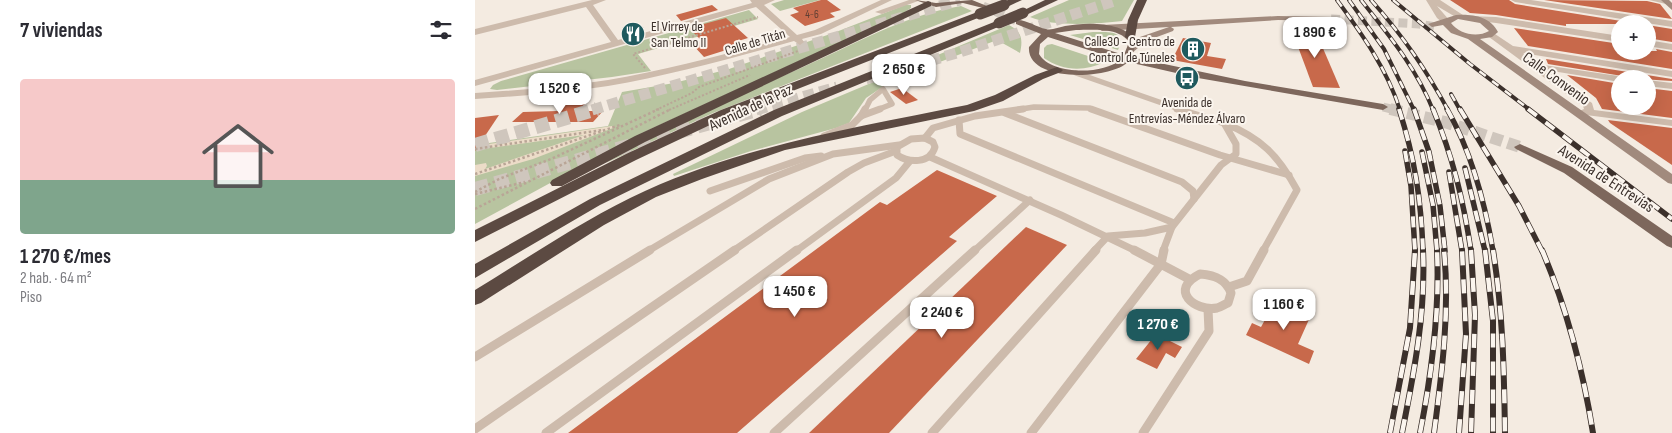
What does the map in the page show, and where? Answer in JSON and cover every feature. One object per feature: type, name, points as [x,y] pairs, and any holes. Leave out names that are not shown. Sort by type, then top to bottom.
[{"type":"highway","name":"Avenida de la Paz","points":[[475,237],[631,157],[716,117],[765,96],[796,87],[982,10],[1017,0]]},
{"type":"highway","name":"Avenida de la Paz","points":[[475,272],[595,202],[778,113],[999,23],[1021,18],[1053,0]]},
{"type":"highway","points":[[1130,37],[1131,26],[1142,0]]},
{"type":"highway","points":[[475,229],[640,139],[921,1]]},
{"type":"highway","points":[[475,298],[599,221],[651,194],[741,160],[813,140],[970,108],[999,98],[1039,77],[1057,70]]},
{"type":"highway","points":[[475,249],[533,215],[640,160],[796,87]]},
{"type":"main road","points":[[921,1],[946,5],[967,1],[982,10]]},
{"type":"main road","points":[[1021,18],[1047,34],[1128,55],[1251,85],[1383,107]]},
{"type":"main road","points":[[1102,28],[1116,30],[1130,37],[1133,42],[1128,55],[1118,66],[1103,70],[1075,73],[1057,70],[1045,65],[1037,60],[1034,53],[1034,46],[1047,34],[1068,29],[1102,28]]},
{"type":"main road","name":"Avenida de Entrevías","points":[[1520,147],[1568,170],[1672,243]]},
{"type":"street","points":[[475,32],[602,0]]},
{"type":"street","points":[[475,83],[756,2],[771,0]]},
{"type":"street","name":"Calle de Titán","points":[[475,96],[548,91],[643,76],[737,56],[818,32],[888,0]]},
{"type":"street","points":[[1430,0],[1440,16],[1446,21],[1448,27],[1456,32]]},
{"type":"street","points":[[1434,0],[1466,17],[1491,26],[1494,32],[1489,35],[1470,36],[1434,26],[1451,18],[1466,17],[1611,38]]},
{"type":"street","points":[[1515,0],[1672,24]]},
{"type":"street","points":[[1653,0],[1668,3]]},
{"type":"street","name":"Calle de Titán","points":[[818,32],[833,31],[888,8],[921,1]]},
{"type":"street","points":[[756,2],[795,38]]},
{"type":"street","points":[[587,4],[616,43]]},
{"type":"street","points":[[1102,28],[1278,18],[1331,19]]},
{"type":"street","points":[[1128,55],[1143,39],[1157,32],[1232,21]]},
{"type":"street","points":[[1489,35],[1495,53]]},
{"type":"street","name":"Calle Convenio","points":[[1489,35],[1513,49],[1588,105],[1590,112]]},
{"type":"street","name":"Calle Convenio","points":[[1470,36],[1671,179]]},
{"type":"street","name":"Calle de Titán","points":[[475,104],[545,98],[733,64],[800,42],[795,38]]},
{"type":"street","points":[[1656,44],[1672,47]]},
{"type":"street","points":[[1513,49],[1672,74]]},
{"type":"street","points":[[1536,66],[1611,77]]},
{"type":"street","points":[[1656,84],[1672,86]]},
{"type":"street","points":[[1577,113],[1590,112],[1672,123]]},
{"type":"lane","points":[[1099,82],[1096,77],[1103,70]]},
{"type":"lane","points":[[1075,73],[1242,130],[1262,142],[1283,164],[1297,190],[1247,281],[1229,287]]},
{"type":"lane","points":[[813,140],[855,124],[870,97],[883,89],[892,104],[861,116]]},
{"type":"lane","points":[[925,138],[933,128],[959,120],[1034,107],[1089,108],[1230,158],[1289,175]]},
{"type":"lane","points":[[1003,112],[1182,182],[1193,191],[1194,199]]},
{"type":"lane","points":[[959,120],[960,134],[1173,225]]},
{"type":"lane","points":[[1031,433],[1161,264],[1164,248],[1173,225],[1221,165],[1236,154],[1236,144],[1224,123]]},
{"type":"lane","points":[[475,429],[849,172],[911,139],[925,138],[935,143],[936,147],[930,157],[910,162],[900,159],[897,148]]},
{"type":"lane","points":[[710,191],[805,158],[897,148]]},
{"type":"lane","points":[[475,357],[735,198],[769,179],[833,154]]},
{"type":"lane","points":[[930,157],[1108,236],[1189,279]]},
{"type":"lane","points":[[546,433],[896,178],[910,162]]},
{"type":"lane","points":[[775,433],[1030,200]]},
{"type":"lane","points":[[932,433],[1108,236],[1145,233],[1173,225]]},
{"type":"lane","points":[[1207,274],[1220,278],[1229,287],[1231,293],[1228,303],[1208,309],[1194,304],[1184,289],[1189,279],[1194,276],[1207,274]]},
{"type":"lane","points":[[1143,433],[1209,332],[1208,309]]},
{"type":"path","points":[[648,73],[633,54],[760,16]]},
{"type":"path","points":[[475,193],[499,179],[551,159],[627,124],[692,93],[699,87],[801,50]]},
{"type":"path","points":[[475,174],[627,124]]},
{"type":"path","points":[[475,149],[608,129]]},
{"type":"path","points":[[475,193],[529,181]]},
{"type":"green space","points":[[784,0],[820,0],[780,11],[771,4]]},
{"type":"green space","points":[[1069,0],[1134,0],[1122,21],[1088,24],[1063,23],[1030,17]]},
{"type":"green space","points":[[905,5],[911,5],[911,8],[902,14],[642,133],[475,224],[475,145],[608,126],[622,92],[674,83],[729,69],[836,32]]},
{"type":"green space","points":[[961,6],[972,11],[713,113],[606,163],[629,149],[702,112],[879,32],[919,16]]},
{"type":"green space","points":[[749,10],[758,19],[638,54],[651,71],[497,90],[490,89],[501,81]]},
{"type":"green space","points":[[1009,25],[1017,30],[1021,36],[1020,53],[997,40],[893,80],[866,98],[849,123],[751,151],[674,176],[673,174],[802,112]]},
{"type":"green space","points":[[1110,32],[1118,36],[1120,43],[1118,50],[1070,35]]},
{"type":"green space","points":[[1052,44],[1104,62],[1081,69],[1058,66],[1044,58],[1044,48]]},
{"type":"shaded area","points":[[612,126],[613,128],[533,159],[475,176],[475,165],[486,163],[485,169],[584,135],[475,150],[475,146]]},
{"type":"building","points":[[827,0],[841,10],[830,13],[835,17],[805,26],[790,15],[799,12],[793,8]]},
{"type":"building","points":[[1450,0],[1509,0],[1515,4],[1611,19],[1611,24],[1566,24],[1566,26],[1496,15],[1470,13]]},
{"type":"building","points":[[1544,0],[1647,1],[1660,4],[1672,19],[1656,17],[1656,15]]},
{"type":"building","points":[[712,5],[718,10],[681,21],[676,15]]},
{"type":"building","points":[[726,18],[748,38],[735,42],[739,46],[704,57],[692,44],[702,41],[689,28]]},
{"type":"building","points":[[1656,26],[1672,29],[1672,42],[1656,39]]},
{"type":"building","points":[[1291,28],[1316,32],[1340,88],[1313,87]]},
{"type":"building","points":[[1514,28],[1611,43],[1611,59],[1528,46]]},
{"type":"building","name":"Calle30 - Centro de Control de Túneles","points":[[1183,38],[1211,43],[1207,56],[1226,59],[1222,69],[1172,60]]},
{"type":"building","points":[[1656,49],[1672,52],[1672,69],[1616,60],[1656,60]]},
{"type":"building","points":[[1546,59],[1615,70],[1611,70],[1611,74],[1548,64]]},
{"type":"building","points":[[1567,75],[1611,82],[1611,110],[1602,109],[1596,98]]},
{"type":"building","points":[[1656,76],[1672,79],[1672,81],[1656,80]]},
{"type":"building","points":[[902,88],[918,100],[906,104],[890,92]]},
{"type":"building","points":[[1656,89],[1672,91],[1672,118],[1649,115],[1656,115]]},
{"type":"building","points":[[566,103],[586,103],[577,111],[603,111],[593,122],[512,122],[523,112],[558,111]]},
{"type":"building","points":[[499,115],[475,151],[475,118]]},
{"type":"building","points":[[1608,120],[1672,128],[1672,165],[1610,123]]},
{"type":"building","points":[[937,170],[997,196],[949,237],[957,241],[737,433],[568,433],[880,202],[887,205]]},
{"type":"building","points":[[1026,227],[1067,245],[889,433],[809,433]]},
{"type":"building","points":[[1276,300],[1311,315],[1298,344],[1314,351],[1309,364],[1246,335],[1252,323],[1261,327]]},
{"type":"building","points":[[1156,334],[1182,347],[1175,358],[1166,353],[1157,369],[1136,359]]},
{"type":"tunnel","points":[[592,110],[960,0]]},
{"type":"tunnel","points":[[866,79],[957,53],[1117,0]]},
{"type":"tunnel","points":[[983,6],[1019,22]]},
{"type":"tunnel","points":[[1331,19],[1419,24],[1436,27]]},
{"type":"tunnel","points":[[756,110],[837,87]]},
{"type":"tunnel","points":[[1383,107],[1395,110]]},
{"type":"tunnel","points":[[475,145],[597,109]]},
{"type":"tunnel","points":[[475,189],[760,109]]},
{"type":"tunnel","points":[[1390,109],[1445,122],[1520,147]]},
{"type":"railway","points":[[1337,0],[1381,66],[1400,110]]},
{"type":"railway","points":[[1349,0],[1384,49],[1414,110]]},
{"type":"railway","points":[[1361,0],[1410,66],[1433,110]]},
{"type":"railway","points":[[1371,0],[1413,53],[1448,110]]},
{"type":"railway","points":[[1393,0],[1470,64],[1530,110]]},
{"type":"railway","points":[[1451,94],[1460,110]]},
{"type":"railway","points":[[1399,109],[1416,179],[1421,214],[1423,251]]},
{"type":"railway","points":[[1414,109],[1429,152],[1440,206],[1445,251]]},
{"type":"railway","points":[[1433,109],[1456,178],[1471,251]]},
{"type":"railway","points":[[1447,109],[1456,125],[1476,178],[1486,214],[1493,251]]},
{"type":"railway","points":[[1460,109],[1519,206],[1542,251]]},
{"type":"railway","points":[[1528,109],[1672,219]]},
{"type":"railway","points":[[1405,151],[1411,186],[1415,250]]},
{"type":"railway","points":[[1422,152],[1433,205],[1437,251]]},
{"type":"railway","points":[[1465,168],[1485,251]]},
{"type":"railway","points":[[1449,172],[1462,251]]},
{"type":"railway","points":[[1390,433],[1410,328],[1415,250]]},
{"type":"railway","points":[[1420,433],[1434,342],[1438,273],[1437,250]]},
{"type":"railway","points":[[1434,433],[1446,319],[1444,250]]},
{"type":"railway","points":[[1459,433],[1466,334],[1462,250]]},
{"type":"railway","points":[[1471,250],[1475,315],[1471,433]]},
{"type":"railway","points":[[1485,250],[1493,321],[1493,433]]},
{"type":"railway","points":[[1493,250],[1501,319],[1505,433]]},
{"type":"railway","points":[[1542,250],[1573,340],[1593,433]]},
{"type":"railway","points":[[1402,433],[1415,365],[1421,319],[1423,251]]},
{"type":"place","name":"El Virrey de San Telmo II","points":[[633,34]]},
{"type":"place","name":"Calle30 - Centro de Control de Túneles","points":[[1193,49]]},
{"type":"place","name":"Avenida de Entrevías-Méndez Álvaro","points":[[1187,78]]}]
